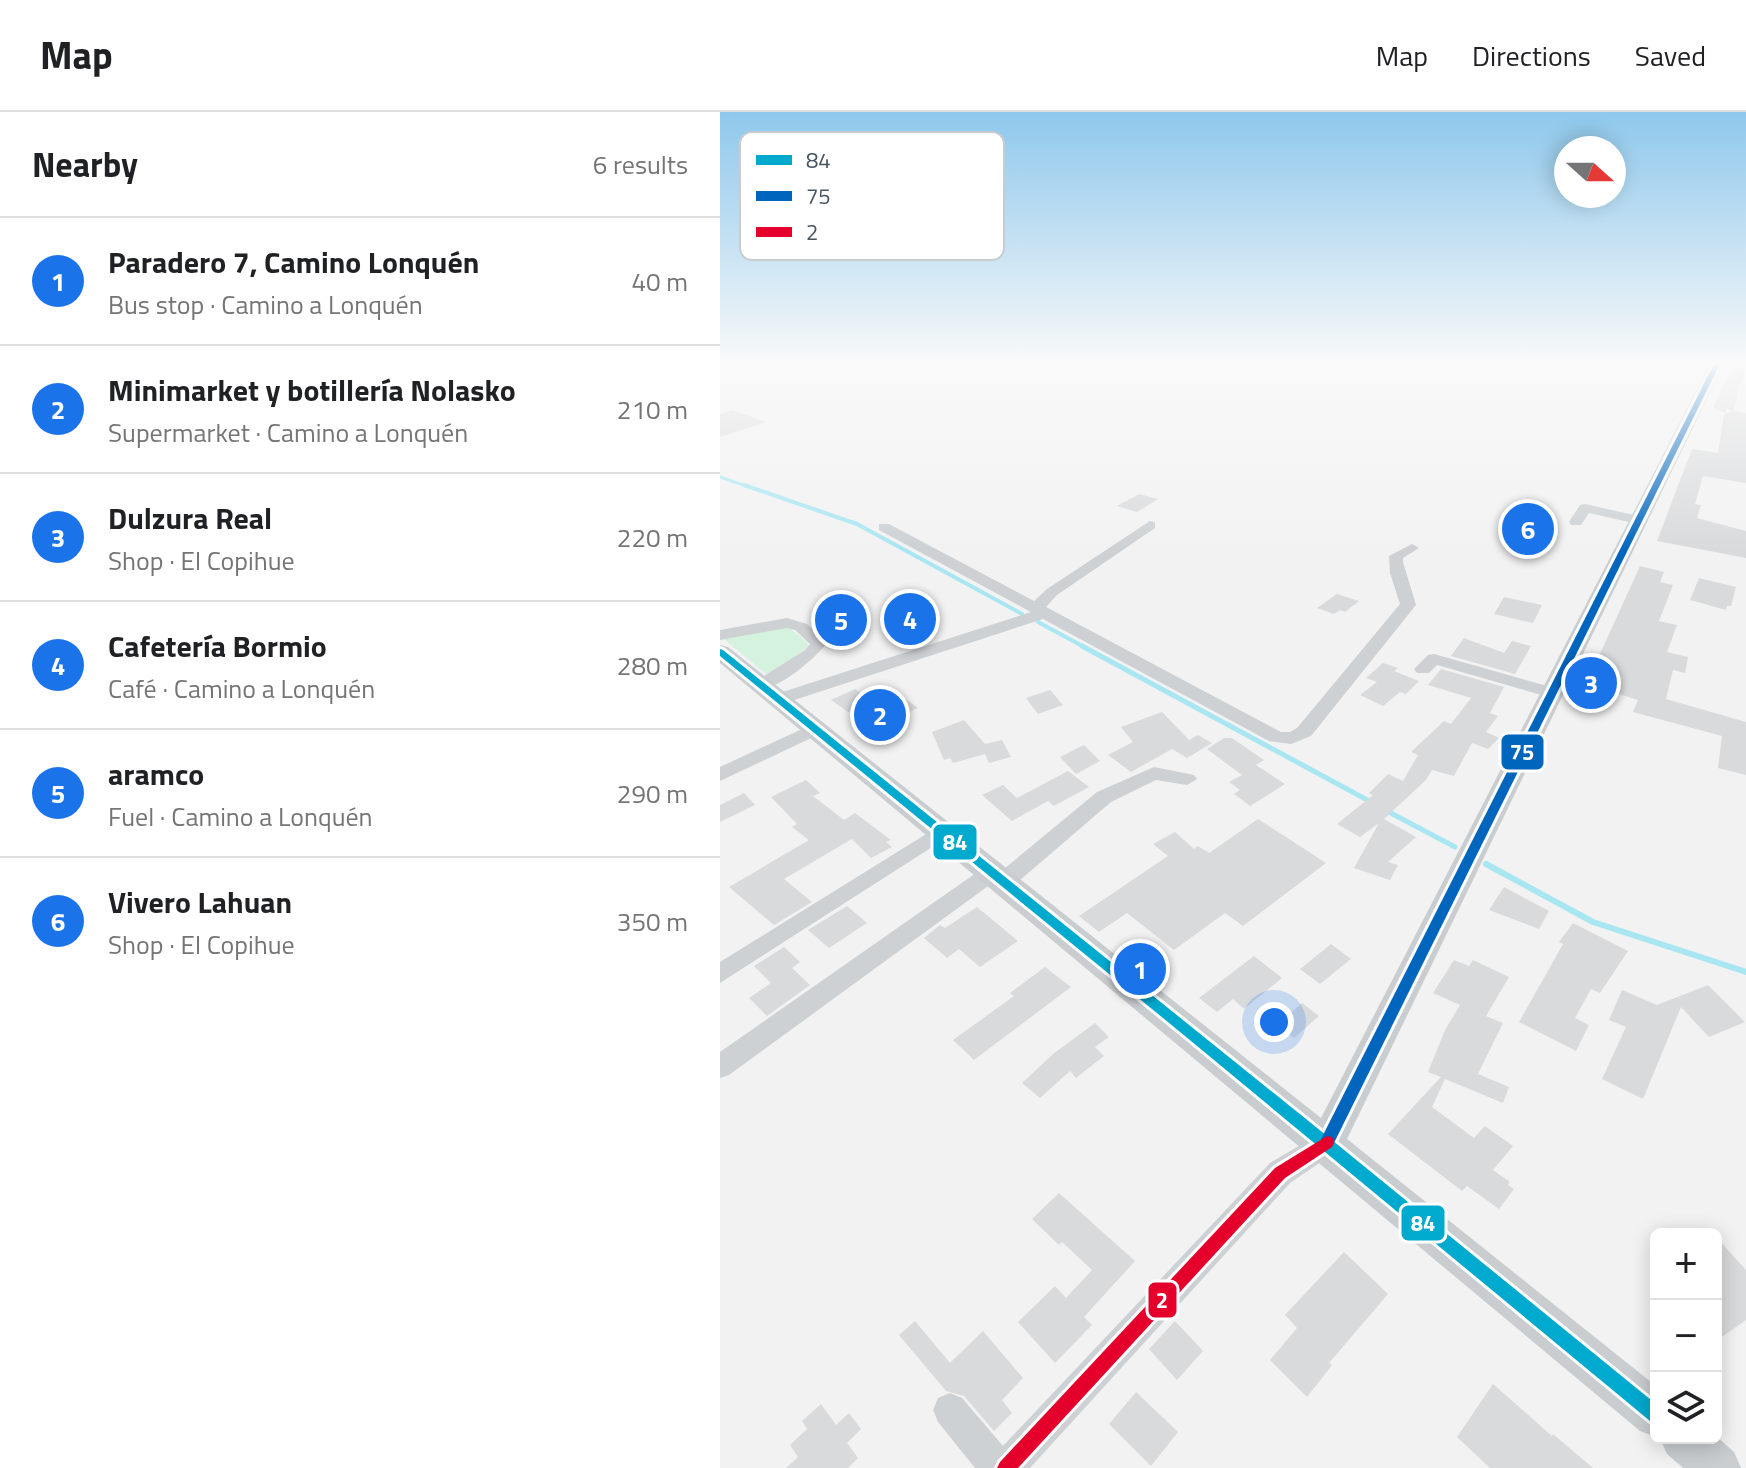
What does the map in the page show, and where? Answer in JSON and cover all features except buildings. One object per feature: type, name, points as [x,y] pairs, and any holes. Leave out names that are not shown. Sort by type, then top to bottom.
[{"type":"main road","points":[[1327,1142],[1686,425]]},
{"type":"main road","points":[[720,652],[944,830],[1230,1068],[1327,1142],[1650,1410]]},
{"type":"main road","points":[[1690,1444],[1718,1468]]},
{"type":"street","points":[[1576,522],[1585,508],[1638,520]]},
{"type":"street","points":[[770,692],[1041,610],[1052,592],[1150,525]]},
{"type":"street","points":[[884,527],[1276,737],[1297,737],[1408,605],[1409,600],[1394,567],[1396,556],[1412,548]]},
{"type":"street","points":[[720,635],[787,623],[801,627],[819,643],[770,692]]},
{"type":"street","points":[[1423,669],[1434,659],[1552,693]]},
{"type":"street","points":[[720,775],[815,729]]},
{"type":"street","points":[[720,1067],[1000,876],[1104,797],[1154,773],[1187,779]]},
{"type":"street","points":[[720,974],[944,830]]},
{"type":"street","points":[[1006,1468],[1280,1173],[1327,1142]]},
{"type":"street","points":[[950,1410],[998,1468]]},
{"type":"green space","points":[[788,627],[807,642],[808,647],[773,673],[766,674],[724,639]]},
{"type":"waterway","points":[[720,477],[749,487]]},
{"type":"waterway","points":[[744,485],[857,524],[1022,614]]},
{"type":"waterway","points":[[1038,622],[1086,648]]},
{"type":"waterway","points":[[1082,646],[1371,802]]},
{"type":"waterway","points":[[1387,811],[1455,847]]},
{"type":"waterway","points":[[1486,864],[1593,922],[1746,972]]},
{"type":"transit line","name":"75","points":[[1327,1142],[1686,425]]},
{"type":"transit line","name":"84","points":[[720,652],[1650,1410]]},
{"type":"transit line","name":"2","points":[[1006,1468],[1280,1173],[1327,1142]]},
{"type":"place","name":"Vivero Lahuan","points":[[1528,529]]},
{"type":"place","name":"Cafetería Bormio","points":[[910,619]]},
{"type":"place","name":"aramco","points":[[841,620]]},
{"type":"place","name":"Dulzura Real","points":[[1591,683]]},
{"type":"place","name":"Minimarket y botillería Nolasko","points":[[880,715]]},
{"type":"place","name":"Paradero 7, Camino Lonquén","points":[[1140,969]]}]
